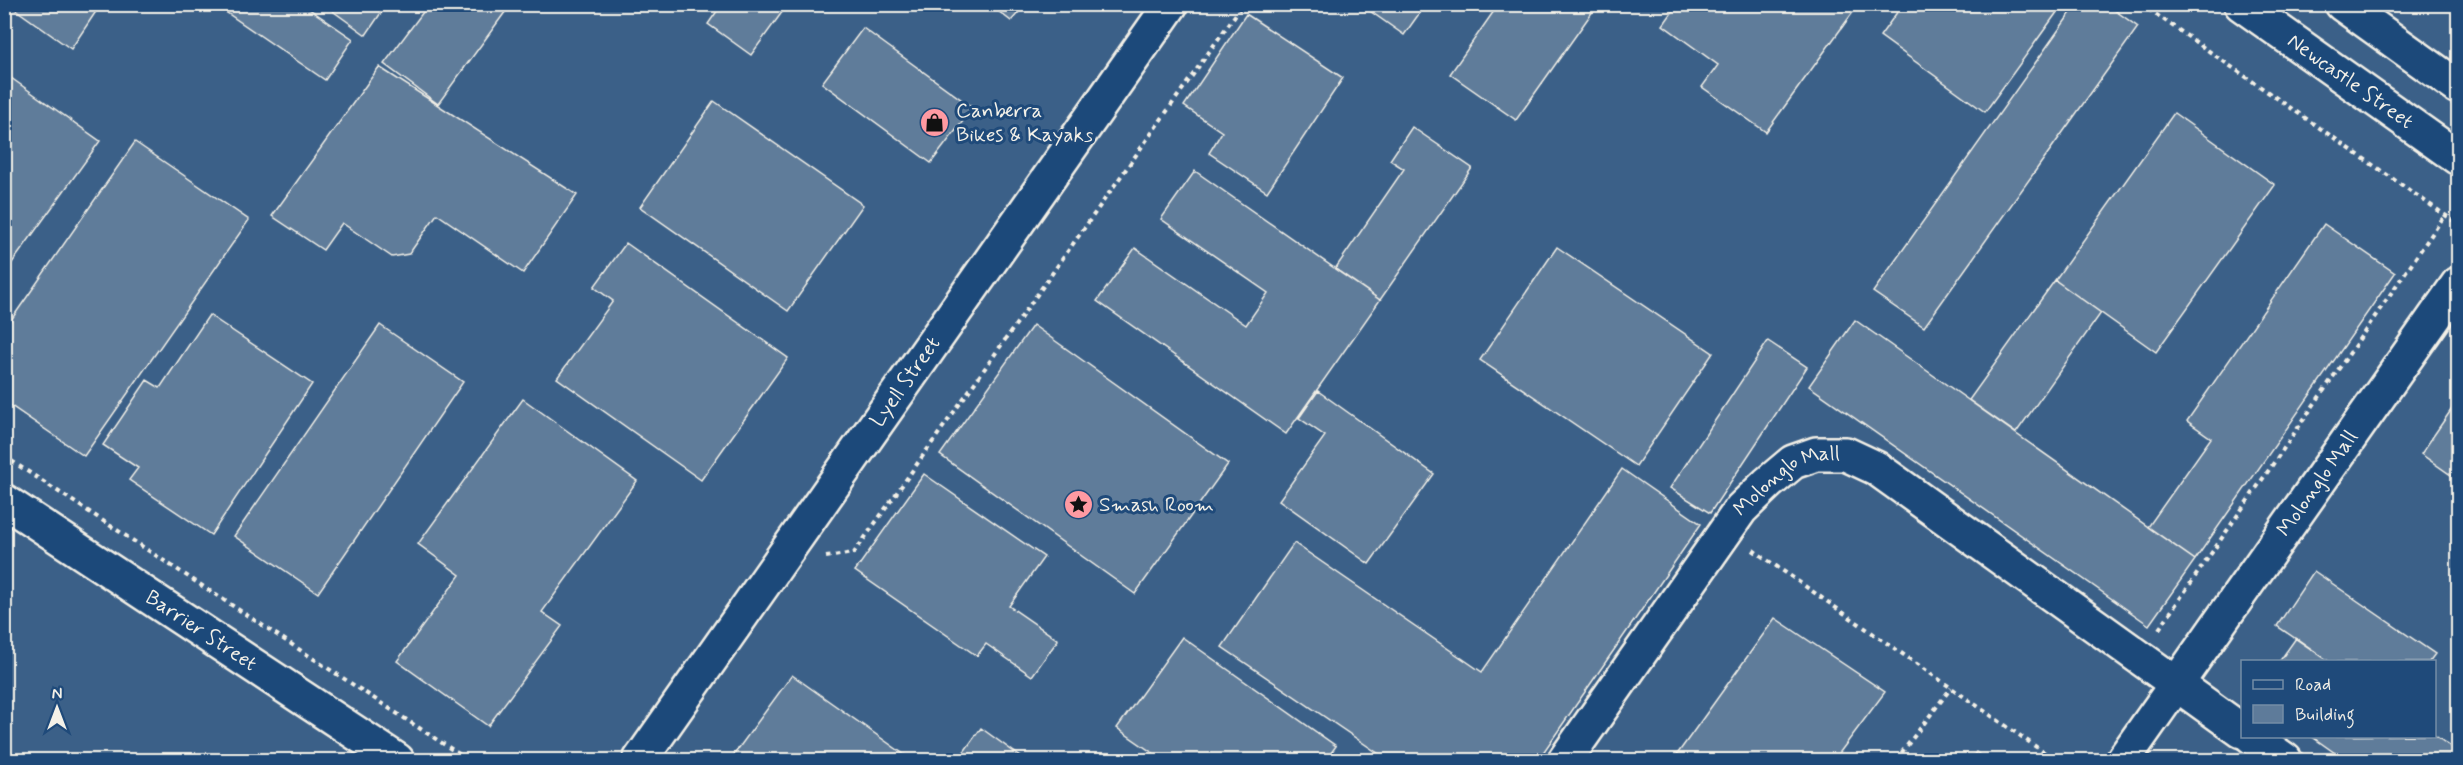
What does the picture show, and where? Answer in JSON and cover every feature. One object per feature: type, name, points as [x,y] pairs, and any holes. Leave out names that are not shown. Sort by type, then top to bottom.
[{"type":"street","name":"Lyell Street","points":[[640,760],[1171,4]]},
{"type":"street","name":"Newcastle Street","points":[[2241,4],[2458,157]]},
{"type":"street","points":[[2342,4],[2458,87]]},
{"type":"street","name":"Molonglo Mall","points":[[2123,760],[2458,284]]},
{"type":"street","name":"Molonglo Mall","points":[[1565,760],[1747,503],[1793,462],[1816,454],[1846,454],[1876,468],[2241,729]]},
{"type":"street","name":"Barrier Street","points":[[4,501],[397,760]]},
{"type":"street","points":[[2254,738],[2285,760]]},
{"type":"path","points":[[818,558],[854,553],[1243,4]]},
{"type":"path","points":[[2141,4],[2458,224]]},
{"type":"path","points":[[2139,658],[2445,215]]},
{"type":"path","points":[[4,456],[468,760]]},
{"type":"path","points":[[1725,531],[2055,760]]},
{"type":"path","points":[[1896,760],[1951,688]]},
{"type":"shaded area","points":[[4,5],[2458,5],[2458,760],[5,760]]},
{"type":"building","points":[[8,4],[101,4],[71,49]]},
{"type":"building","points":[[214,4],[302,4],[353,39],[325,80]]},
{"type":"building","points":[[323,4],[387,4],[366,35]]},
{"type":"building","points":[[429,4],[511,4],[438,104],[384,64]]},
{"type":"building","points":[[674,4],[688,4],[683,11]]},
{"type":"building","points":[[722,4],[788,4],[751,55],[708,24]]},
{"type":"building","points":[[989,4],[1026,4],[1011,21]]},
{"type":"building","points":[[1360,4],[1426,4],[1404,35]]},
{"type":"building","points":[[1484,4],[1598,4],[1516,120],[1450,74],[1494,11]]},
{"type":"building","points":[[1678,4],[1859,4],[1766,132],[1702,87],[1718,65],[1663,25]]},
{"type":"building","points":[[1903,4],[2063,4],[1985,112],[1880,36]]},
{"type":"building","points":[[2077,4],[2106,4],[2138,27],[1924,327],[1873,292]]},
{"type":"building","points":[[1246,14],[1343,78],[1267,192],[1209,153],[1222,132],[1184,106]]},
{"type":"building","points":[[863,28],[973,108],[931,163],[822,83]]},
{"type":"building","points":[[379,67],[577,195],[523,273],[437,214],[409,254],[392,257],[342,223],[323,250],[272,216]]},
{"type":"building","points":[[4,73],[100,141],[4,274]]},
{"type":"building","points":[[714,101],[863,205],[788,311],[640,207]]},
{"type":"building","points":[[2174,113],[2275,185],[2156,352],[2055,280]]},
{"type":"building","points":[[1412,127],[1472,168],[1380,300],[1335,269],[1404,169],[1390,160]]},
{"type":"building","points":[[135,142],[249,220],[84,456],[4,401],[4,330]]},
{"type":"building","points":[[1195,171],[1380,300],[1286,434],[1097,301],[1135,248],[1246,325],[1268,293],[1161,219]]},
{"type":"building","points":[[2324,224],[2395,273],[2195,560],[2148,527],[2211,438],[2187,421]]},
{"type":"building","points":[[626,243],[788,358],[701,480],[557,378],[613,301],[594,287]]},
{"type":"building","points":[[1557,247],[1713,353],[1636,466],[1480,360]]},
{"type":"building","points":[[2055,280],[2101,313],[2016,433],[1969,400]]},
{"type":"building","points":[[209,315],[312,384],[211,535],[129,480],[138,468],[103,445],[147,380],[160,388]]},
{"type":"building","points":[[1855,320],[2195,560],[2149,625],[1809,386]]},
{"type":"building","points":[[380,325],[463,382],[318,593],[234,536]]},
{"type":"building","points":[[1033,325],[1228,464],[1135,594],[940,455]]},
{"type":"building","points":[[1768,341],[1807,367],[1710,513],[1670,488]]},
{"type":"building","points":[[1318,391],[1434,474],[1369,564],[1279,500],[1325,436],[1299,418]]},
{"type":"building","points":[[523,399],[637,481],[542,612],[562,626],[488,726],[397,661],[460,575],[418,544]]},
{"type":"building","points":[[2458,400],[2458,480],[2421,454]]},
{"type":"building","points":[[1622,469],[1701,524],[1538,760],[1388,760],[1222,647],[1294,543],[1482,672]]},
{"type":"building","points":[[924,474],[1044,557],[1009,606],[1058,640],[1032,676],[986,644],[977,656],[855,571]]},
{"type":"building","points":[[2314,571],[2435,654],[2430,660],[2327,660],[2277,626]]},
{"type":"building","points":[[1775,618],[1885,692],[1834,760],[1673,760]]},
{"type":"building","points":[[1182,637],[1336,746],[1326,760],[1163,760],[1117,728]]},
{"type":"building","points":[[2296,638],[2327,660],[2280,660]]},
{"type":"building","points":[[792,675],[912,760],[730,760]]},
{"type":"building","points":[[981,728],[1025,760],[958,760]]},
{"type":"building","points":[[2436,736],[2458,752],[2458,760],[2345,760],[2314,738]]},
{"type":"building","points":[[1976,752],[1987,760],[1970,760]]},
{"type":"place","name":"Canberra Bikes & Kayaks","points":[[935,123]]},
{"type":"place","name":"Smash Room","points":[[1078,505]]}]
